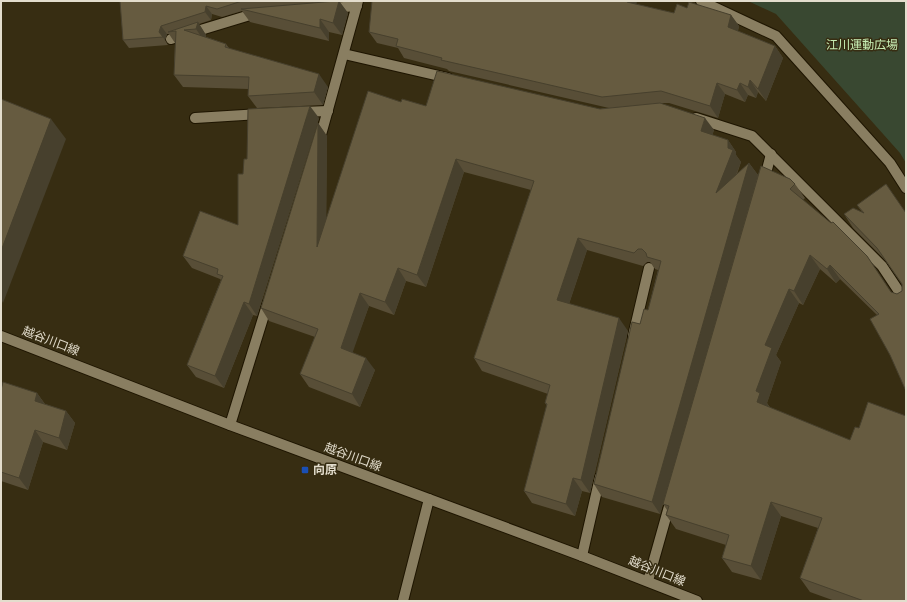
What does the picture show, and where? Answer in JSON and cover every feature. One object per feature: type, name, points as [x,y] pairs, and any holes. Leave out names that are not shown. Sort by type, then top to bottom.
[{"type":"street","points":[[702,1],[776,36],[890,163],[906,188]]},
{"type":"street","points":[[317,148],[358,4],[319,9]]},
{"type":"street","points":[[171,39],[250,15],[273,13]]},
{"type":"street","points":[[344,54],[458,80]]},
{"type":"street","points":[[289,113],[328,111]]},
{"type":"street","points":[[194,118],[273,114]]},
{"type":"street","points":[[684,114],[752,136],[882,266],[906,302]]},
{"type":"street","points":[[760,192],[771,154]]},
{"type":"street","points":[[631,346],[649,268]]},
{"type":"street","points":[[230,424],[272,290]]},
{"type":"street","name":"越谷川口線","points":[[1,336],[230,424],[648,581],[697,601]]},
{"type":"street","points":[[582,556],[602,470]]},
{"type":"street","points":[[648,581],[674,490]]},
{"type":"street","points":[[403,601],[429,499]]},
{"type":"green space","name":"江川運動広場","points":[[748,1],[906,1],[906,163],[900,153],[776,14]]},
{"type":"building","points":[[120,1],[242,1],[217,9],[206,6],[205,12],[161,26],[159,32],[163,37],[123,40]]},
{"type":"building","points":[[339,1],[333,23],[320,19],[320,28],[241,9]]},
{"type":"building","points":[[372,1],[627,1],[674,13],[677,4],[687,8],[689,2],[731,15],[728,27],[775,46],[758,89],[750,80],[748,87],[740,83],[737,90],[717,83],[710,106],[661,91],[602,97],[441,60],[442,58],[396,46],[398,39],[369,32]]},
{"type":"building","points":[[198,22],[196,29],[184,30],[226,44],[225,47],[319,74],[314,92],[248,96],[249,77],[174,75],[176,31],[168,32]]},
{"type":"building","points":[[437,71],[600,109],[660,103],[705,118],[701,131],[728,140],[728,148],[733,150],[716,193],[749,163],[652,502],[594,484],[632,322],[640,324],[644,309],[648,310],[661,261],[647,257],[646,253],[642,249],[638,249],[634,253],[578,238],[557,300],[619,318],[581,480],[573,478],[566,504],[524,491],[547,404],[545,403],[550,385],[474,358],[534,181],[456,159],[417,275],[398,268],[385,302],[360,293],[341,348],[366,358],[352,394],[300,374],[318,329],[261,308],[318,123],[317,247],[368,91],[401,102],[402,99],[426,106]]},
{"type":"building","points":[[1,99],[51,119],[1,251]]},
{"type":"building","points":[[310,106],[249,304],[244,302],[215,376],[187,365],[223,276],[217,274],[218,269],[183,256],[200,211],[238,225],[238,174],[243,174],[244,159],[247,159],[248,109]]},
{"type":"building","points":[[761,166],[790,179],[795,184],[790,189],[831,223],[833,222],[867,256],[891,292],[897,294],[902,291],[902,284],[877,248],[844,214],[853,208],[864,213],[857,205],[886,184],[906,213],[906,391],[890,355],[870,319],[879,314],[830,265],[827,269],[810,255],[794,291],[789,289],[765,345],[772,348],[756,391],[760,393],[757,402],[850,440],[855,427],[859,428],[868,402],[906,416],[906,601],[864,601],[800,578],[822,518],[771,502],[751,566],[722,558],[729,535],[666,515],[669,506],[663,504]]},
{"type":"building","points":[[3,382],[37,393],[35,401],[66,411],[59,438],[35,430],[19,478],[1,472],[1,390]]},
{"type":"place","name":"向原","points":[[305,470]]}]
